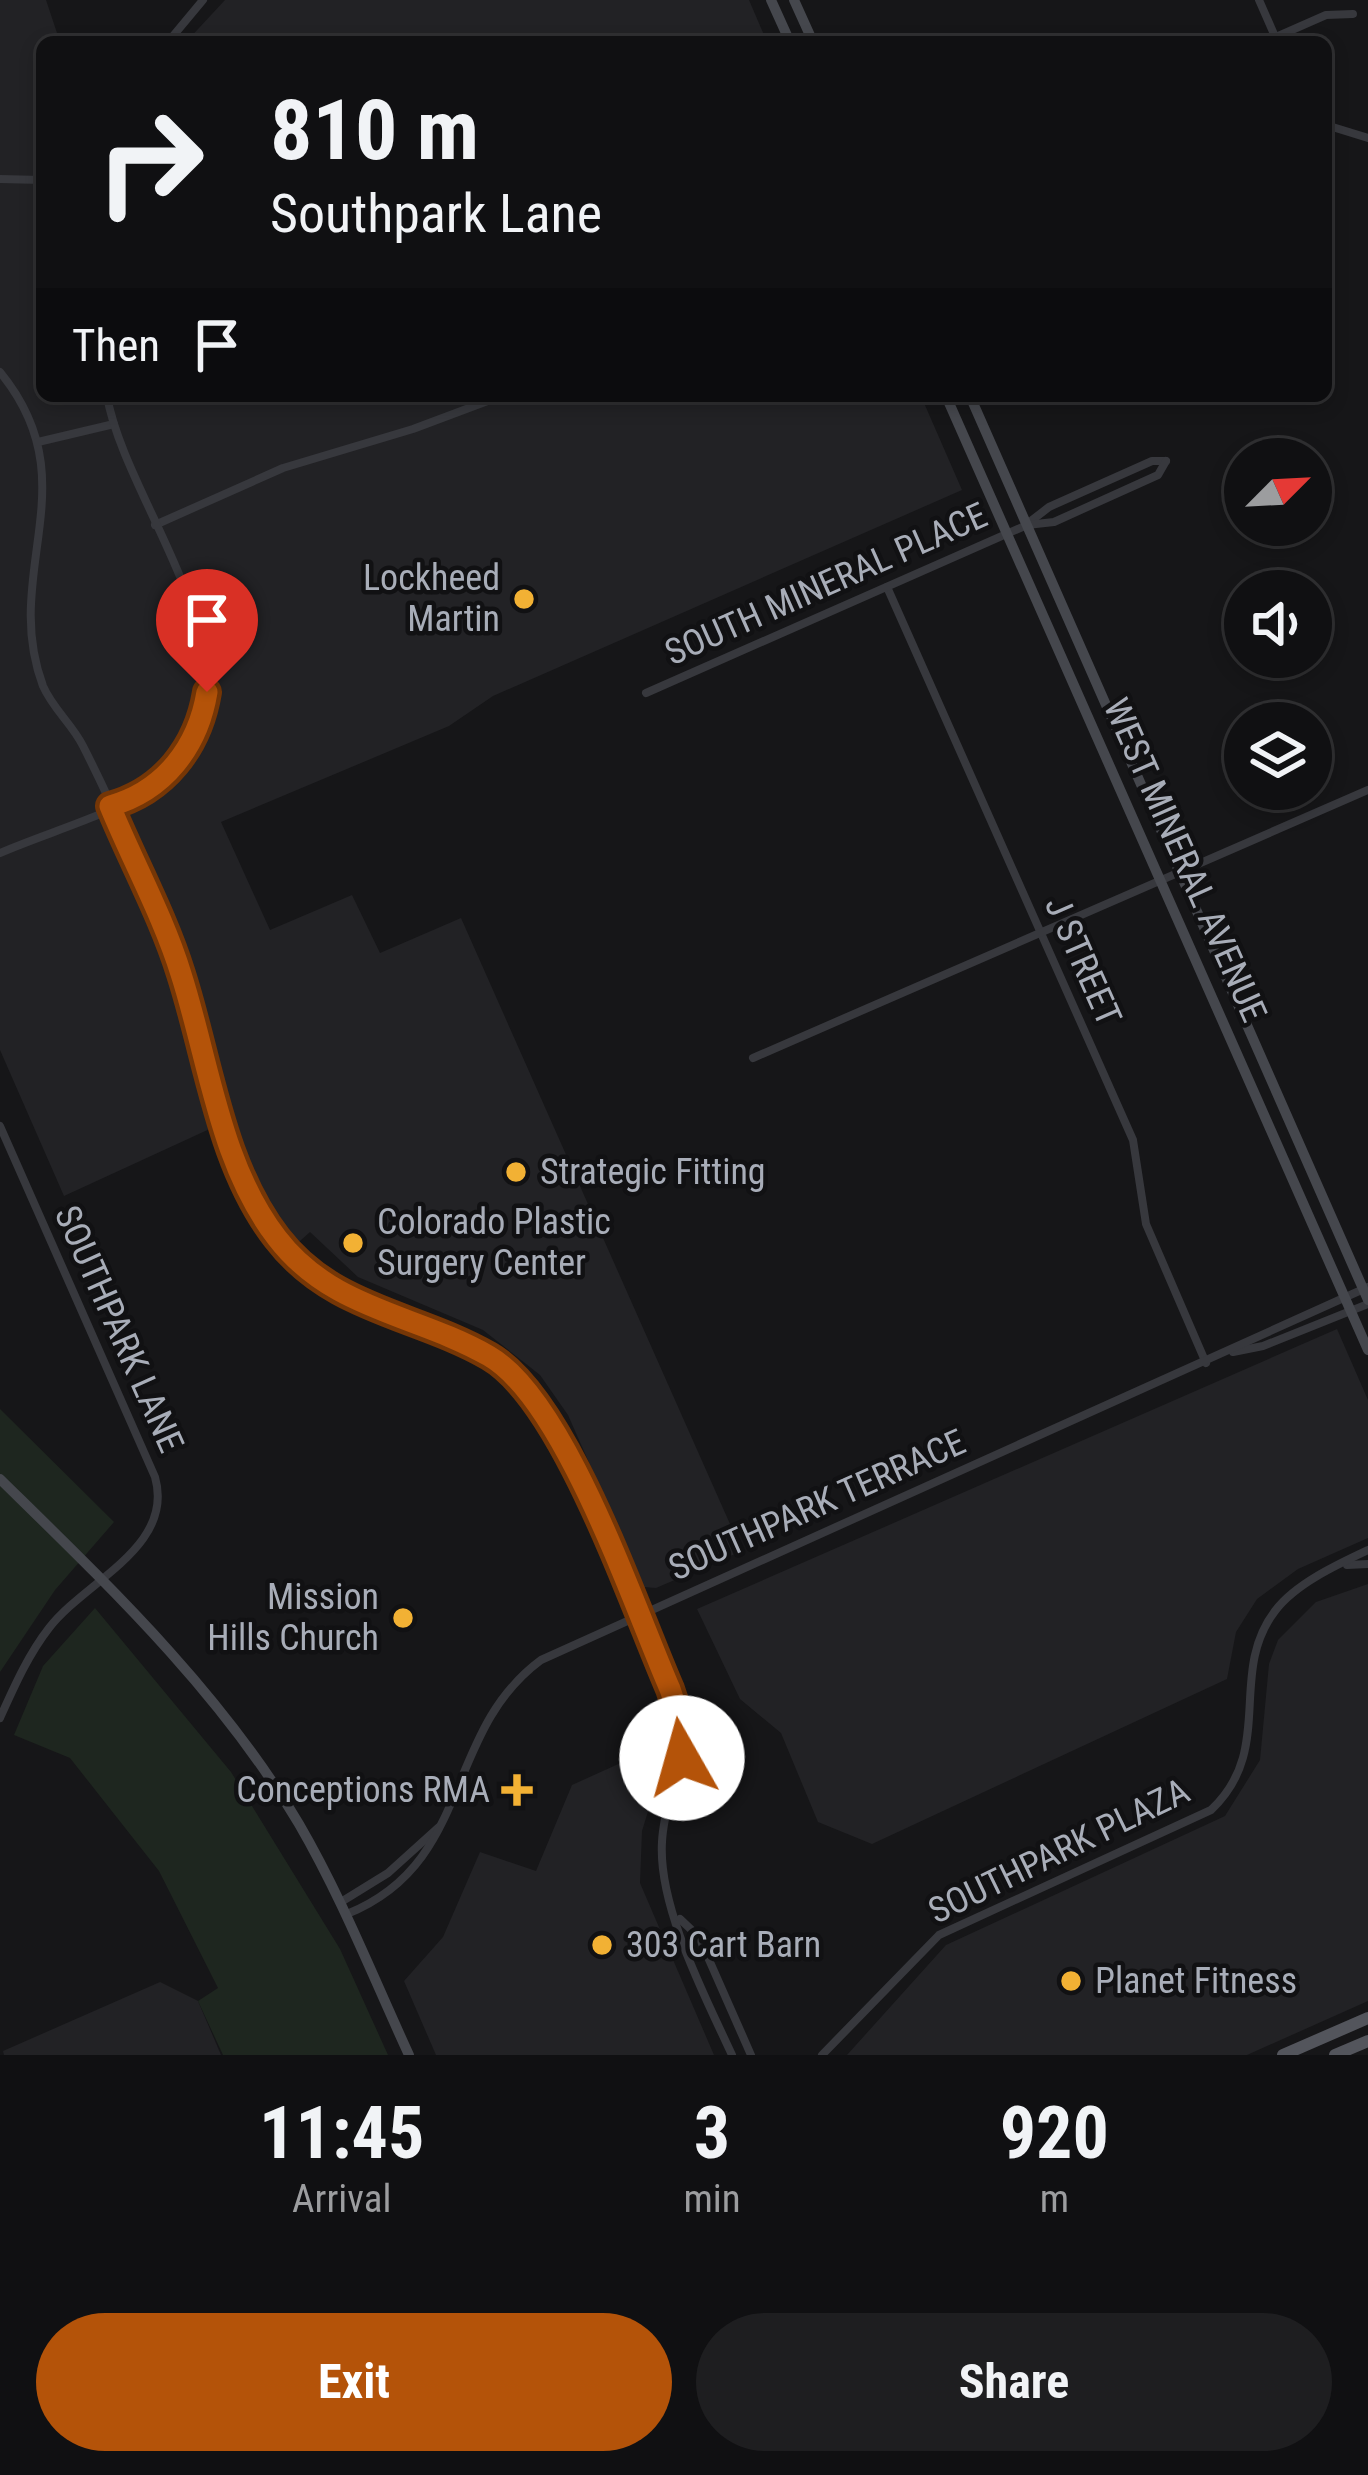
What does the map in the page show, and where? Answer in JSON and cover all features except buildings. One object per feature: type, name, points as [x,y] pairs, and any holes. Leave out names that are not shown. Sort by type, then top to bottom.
[{"type":"main road","points":[[771,0],[787,36]]},
{"type":"main road","points":[[794,0],[810,36]]},
{"type":"main road","name":"WEST MINERAL AVENUE","points":[[949,402],[1368,1350]]},
{"type":"main road","name":"WEST MINERAL AVENUE","points":[[973,402],[1367,1295]]},
{"type":"main road","points":[[0,1479],[165,1646],[258,1762],[347,1914],[409,2055]]},
{"type":"main road","points":[[1283,2055],[1368,2018]]},
{"type":"main road","points":[[1335,2055],[1368,2041]]},
{"type":"street","points":[[173,36],[203,0]]},
{"type":"street","points":[[1259,0],[1275,36]]},
{"type":"street","points":[[1285,36],[1325,15],[1353,14]]},
{"type":"street","points":[[175,33],[179,36]]},
{"type":"street","points":[[1332,128],[1368,138]]},
{"type":"street","points":[[0,179],[36,180]]},
{"type":"street","points":[[0,372],[20,400],[38,442],[44,490],[27,592],[30,647],[50,700],[81,742],[179,968],[235,1163],[260,1215],[280,1243],[330,1288],[491,1357],[535,1395],[564,1446],[681,1722],[682,1758],[661,1848],[682,1945],[731,2055]]},
{"type":"street","points":[[0,854],[144,793],[172,769],[197,730],[205,704],[209,670],[203,632],[108,402]]},
{"type":"street","points":[[155,524],[283,467],[413,430],[485,402]]},
{"type":"street","points":[[38,442],[114,424]]},
{"type":"street","name":"SOUTH MINERAL PLACE","points":[[646,693],[1027,525],[1049,507],[1152,461],[1166,461],[1158,475],[1054,522],[1027,525]]},
{"type":"street","name":"J STREET","points":[[887,587],[1133,1140],[1146,1224],[1206,1363]]},
{"type":"street","points":[[753,1058],[1368,790]]},
{"type":"street","name":"SOUTHPARK LANE","points":[[0,1126],[159,1490],[150,1529],[50,1626],[0,1718]]},
{"type":"street","name":"SOUTHPARK TERRACE","points":[[1232,1352],[1246,1338],[1344,1295],[1367,1295]]},
{"type":"street","name":"SOUTHPARK TERRACE","points":[[347,1914],[416,1868],[436,1843],[482,1730],[514,1684],[555,1652],[1206,1363],[1255,1349],[1350,1310],[1367,1295]]},
{"type":"street","name":"SOUTHPARK PLAZA","points":[[822,2055],[939,1935],[1211,1810],[1229,1791],[1246,1757],[1255,1656],[1264,1629],[1289,1596],[1368,1550]]},
{"type":"street","name":"SOUTHPARK PLAZA","points":[[1346,1565],[1368,1564]]},
{"type":"street","name":"SOUTHPARK TERRACE","points":[[340,1902],[388,1874],[440,1826]]},
{"type":"street","points":[[679,1918],[699,1937],[751,2055]]},
{"type":"shaded area","points":[[0,0],[46,0],[58,36],[36,36],[36,402],[924,402],[962,490],[493,696],[449,726],[221,822],[270,930],[352,895],[380,953],[461,918],[742,1551],[656,1588],[644,1587],[568,1415],[540,1375],[483,1330],[358,1277],[310,1232],[281,1258],[244,1207],[214,1127],[64,1196],[0,1050]]},
{"type":"shaded area","points":[[225,0],[749,0],[764,36],[192,36]]},
{"type":"shaded area","points":[[1337,1329],[1368,1400],[1368,1538],[1298,1569],[1257,1599],[1236,1632],[1227,1679],[872,1844],[818,1822],[781,1733],[740,1699],[697,1609]]},
{"type":"shaded area","points":[[0,1409],[114,1522],[55,1590],[0,1672]]},
{"type":"shaded area","points":[[1368,1584],[1368,2001],[1247,2055],[847,2055],[946,1945],[1225,1816],[1260,1760],[1269,1664],[1278,1640],[1316,1602]]},
{"type":"shaded area","points":[[95,1608],[231,1772],[340,1949],[388,2055],[223,2055],[198,2001],[218,1988],[159,1871],[70,1758],[14,1735],[43,1666]]},
{"type":"shaded area","points":[[647,1751],[658,1779],[642,1831],[640,1883],[714,2055],[436,2055],[404,1981],[443,1937],[480,1852],[536,1871],[572,1785]]},
{"type":"shaded area","points":[[160,1982],[198,2001],[221,2055],[4,2055],[3,2051]]},
{"type":"place","name":"Lockheed Martin","points":[[524,599]]},
{"type":"place","name":"Strategic Fitting","points":[[516,1172]]},
{"type":"place","name":"Colorado Plastic Surgery Center","points":[[353,1243]]},
{"type":"place","name":"Mission Hills Church","points":[[403,1618]]},
{"type":"place","name":"Conceptions RMA","points":[[517,1790]]},
{"type":"place","name":"303 Cart Barn","points":[[602,1945]]},
{"type":"place","name":"Planet Fitness","points":[[1071,1981]]},
{"type":"route","points":[[207,692],[197,730],[181,758],[144,793],[110,806],[179,968],[246,1190],[280,1243],[330,1288],[491,1357],[535,1395],[564,1446],[670,1689],[681,1722],[682,1758]]}]
